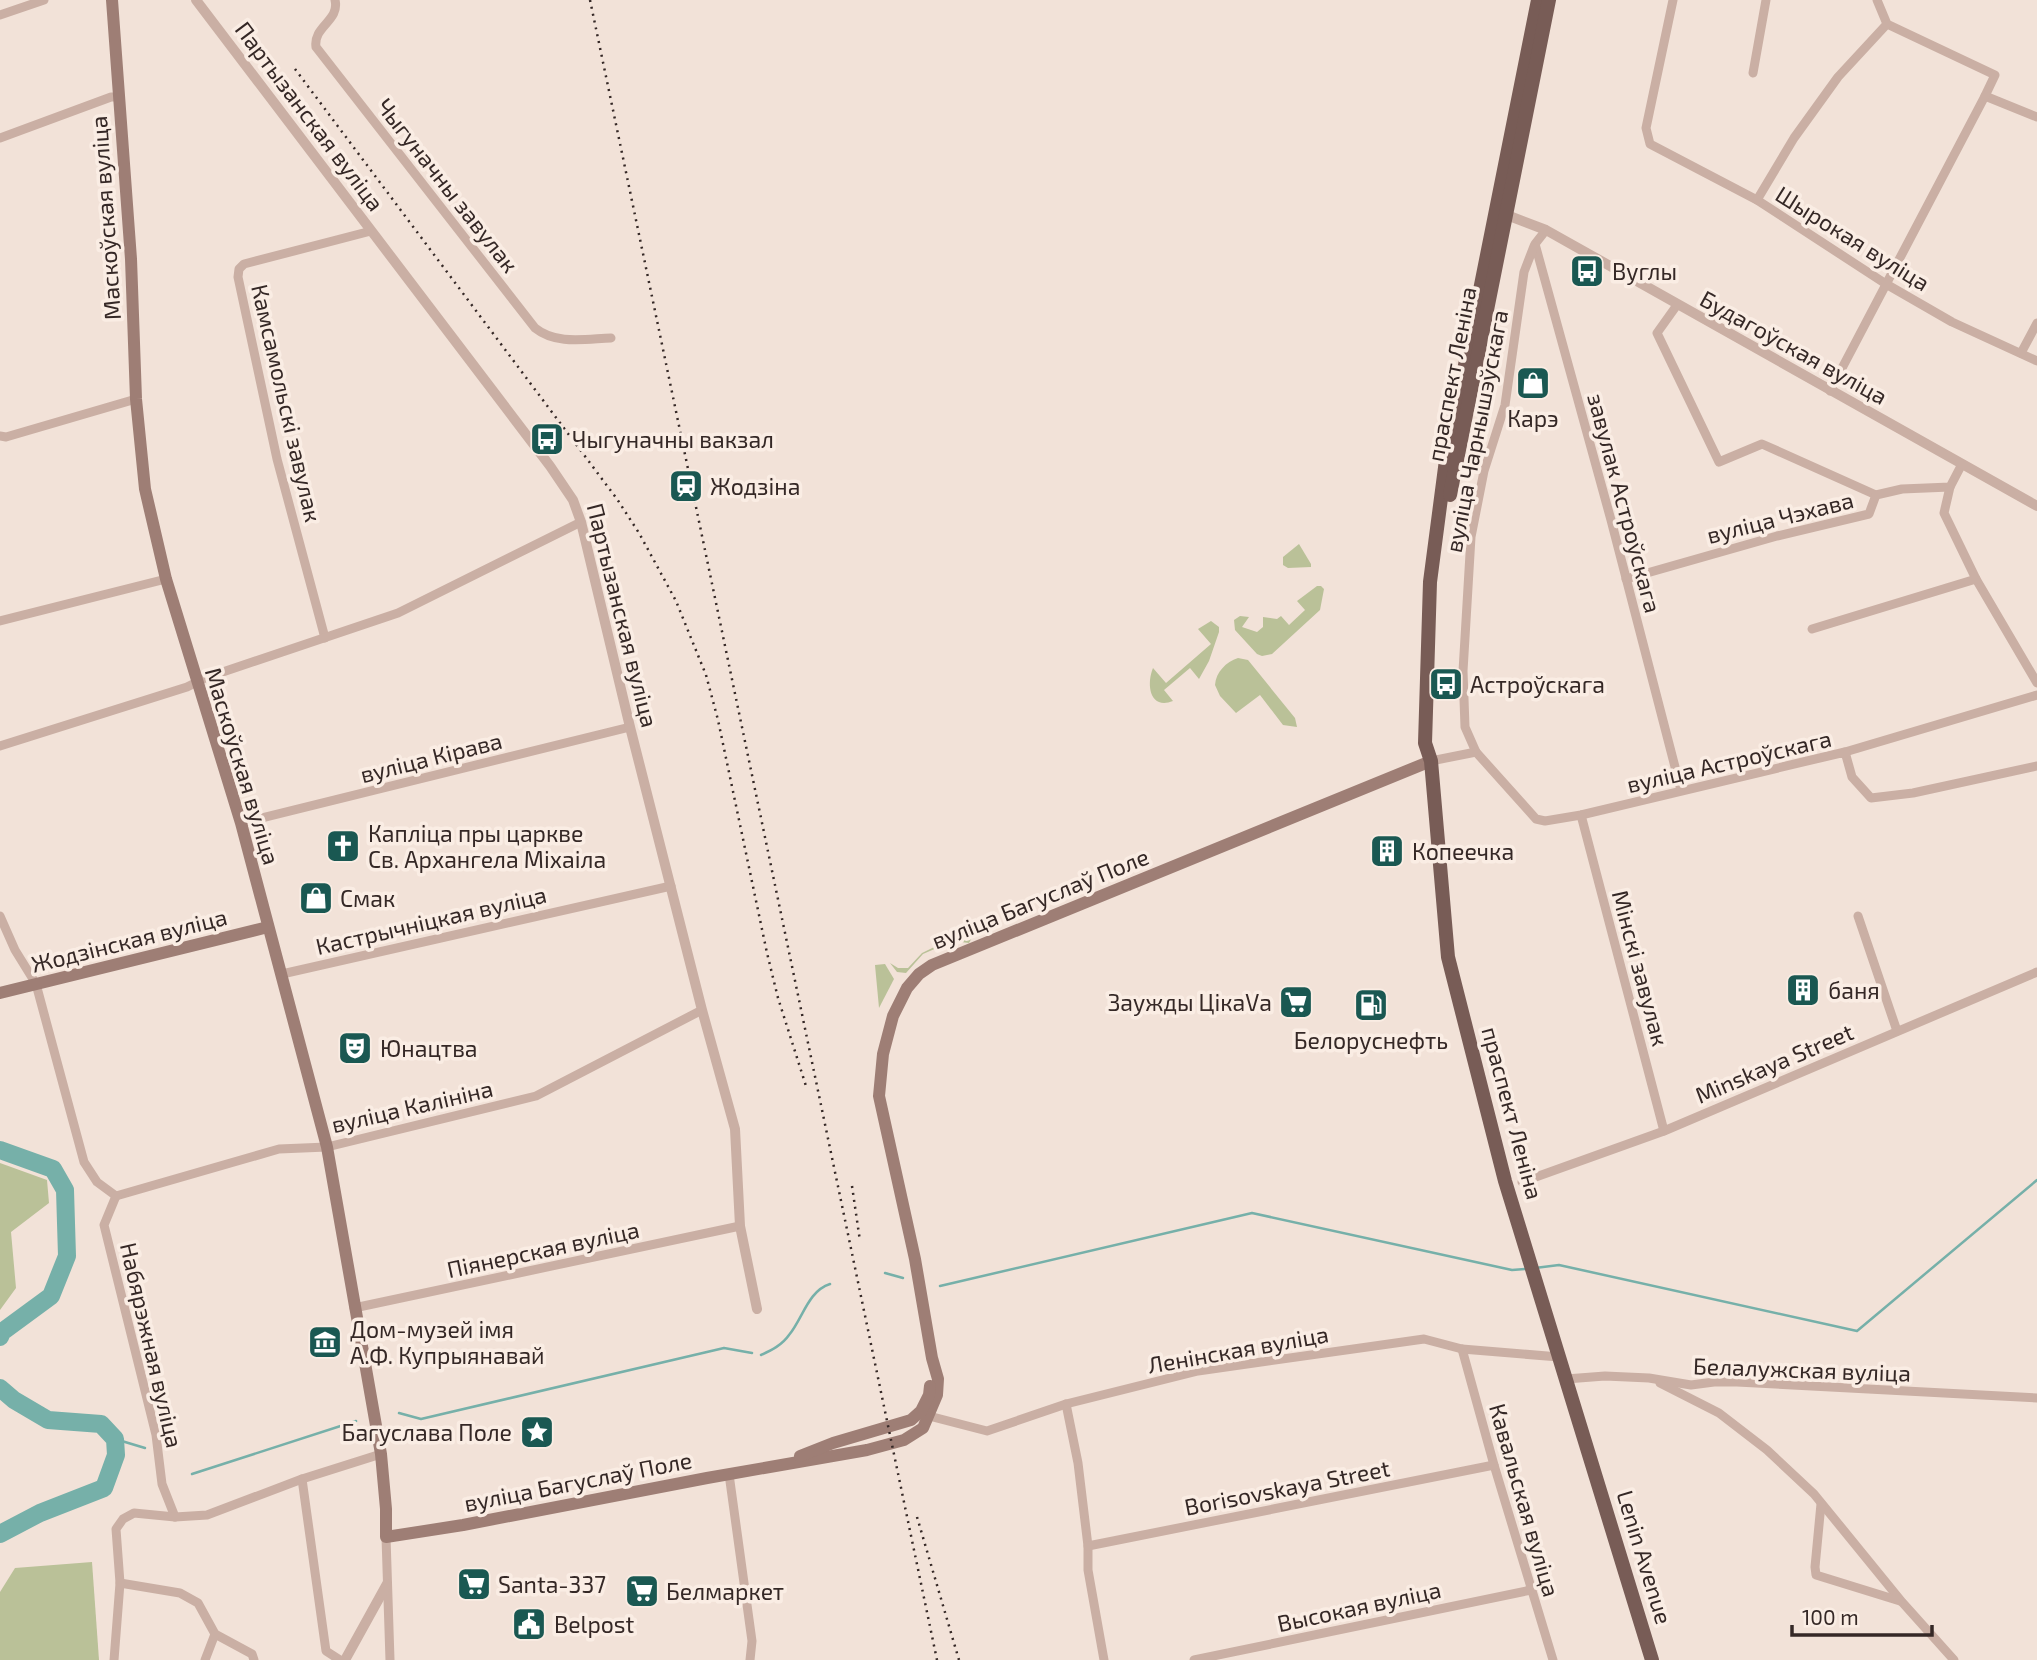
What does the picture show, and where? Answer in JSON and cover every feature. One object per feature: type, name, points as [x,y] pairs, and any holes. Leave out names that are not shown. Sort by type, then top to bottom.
[{"type":"main road","name":"Маскоўская вуліца","points":[[112,0],[131,259],[136,399],[145,489],[166,579],[241,823],[327,1147],[380,1454],[386,1536]]},
{"type":"main road","name":"праспект Леніна","points":[[1538,0],[1501,212],[1468,345],[1435,531],[1430,582],[1426,743],[1432,761],[1447,957],[1506,1181],[1652,1660]]},
{"type":"main road","name":"праспект Леніна","points":[[1432,761],[1435,744],[1433,686],[1438,569],[1456,460],[1500,241],[1501,212],[1512,184],[1549,0]]},
{"type":"main road","name":"вуліца Багуслаў Поле","points":[[386,1536],[463,1525],[867,1450],[905,1440],[923,1428],[937,1395],[938,1379],[879,1096],[883,1054],[893,1016],[907,988],[919,974],[932,965],[1432,761]]},
{"type":"main road","name":"Жодзінская вуліца","points":[[0,993],[268,927]]},
{"type":"main road","name":"вуліца Багуслаў Поле","points":[[778,1466],[833,1443],[911,1420],[921,1410],[929,1395],[932,1358]]},
{"type":"street","points":[[0,15],[44,0]]},
{"type":"street","name":"Партызанская вуліца","points":[[196,0],[550,466],[573,500],[581,522],[630,727],[734,1129],[740,1226],[757,1309]]},
{"type":"street","name":"Чыгуначны завулак","points":[[335,0],[336,10],[315,38],[316,47],[535,328],[545,336],[557,339],[611,338]]},
{"type":"street","name":"Шырокая вуліца","points":[[1673,0],[1646,128],[1650,144],[1757,200],[1886,284],[1952,323],[2037,361]]},
{"type":"street","points":[[1753,73],[1766,0]]},
{"type":"street","points":[[1830,391],[1995,75],[1887,24],[1877,0]]},
{"type":"street","points":[[1757,200],[1794,138],[1838,77],[1887,24]]},
{"type":"street","points":[[1985,96],[2037,117]]},
{"type":"street","points":[[0,138],[111,97],[119,97]]},
{"type":"street","points":[[1512,184],[1514,201],[1519,212],[1531,224]]},
{"type":"street","name":"Будагоўская вуліца","points":[[1501,212],[1546,230],[2037,506]]},
{"type":"street","points":[[1500,241],[1511,226],[1531,224]]},
{"type":"street","points":[[1535,244],[1546,230]]},
{"type":"street","name":"Камсамольскі завулак","points":[[325,638],[277,459],[238,277],[239,269],[244,264],[371,231]]},
{"type":"street","name":"завулак Астроўскага","points":[[1535,244],[1681,790]]},
{"type":"street","name":"вуліца Чарнышэўскага","points":[[1476,752],[1465,727],[1463,671],[1471,537],[1484,471],[1505,405],[1524,272],[1535,244]]},
{"type":"street","points":[[1677,305],[1657,333],[1719,462],[1762,444],[1876,495]]},
{"type":"street","points":[[2021,353],[2037,323]]},
{"type":"street","points":[[0,436],[6,437],[136,399]]},
{"type":"street","points":[[1962,464],[1950,487],[1944,513],[1976,579],[2037,683]]},
{"type":"street","name":"вуліца Чэхава","points":[[1626,579],[1777,536],[1869,514],[1876,495],[1902,489],[1950,487]]},
{"type":"street","points":[[0,746],[187,687],[398,613],[581,522]]},
{"type":"street","points":[[0,621],[166,579]]},
{"type":"street","points":[[1812,629],[1976,579]]},
{"type":"street","points":[[1845,752],[2037,695]]},
{"type":"street","name":"вуліца Кірава","points":[[241,823],[630,727]]},
{"type":"street","points":[[1432,761],[1476,752]]},
{"type":"street","name":"вуліца Астроўскага","points":[[1476,752],[1536,819],[1545,821],[1581,815],[1845,752],[1852,778],[1871,798],[1913,793],[2037,766]]},
{"type":"street","name":"Мінскі завулак","points":[[1581,815],[1664,1131]]},
{"type":"street","name":"Кастрычніцкая вуліца","points":[[282,974],[671,886]]},
{"type":"street","points":[[0,916],[15,950],[36,985],[84,1162],[97,1182],[116,1196]]},
{"type":"street","points":[[1858,916],[1897,1031]]},
{"type":"street","name":"Minskaya Street","points":[[1522,1182],[1664,1131],[2037,972]]},
{"type":"street","name":"вуліца Калініна","points":[[116,1196],[279,1149],[327,1147],[536,1096],[702,1010]]},
{"type":"street","name":"Набярэжная вуліца","points":[[116,1196],[104,1225],[156,1435],[162,1484],[174,1517]]},
{"type":"street","name":"Піянерская вуліца","points":[[354,1308],[740,1226]]},
{"type":"street","name":"Ленінская вуліца","points":[[929,1416],[987,1432],[1066,1404],[1198,1371],[1424,1339],[1462,1349],[1559,1357]]},
{"type":"street","name":"Кавальская вуліца","points":[[1462,1349],[1553,1660]]},
{"type":"street","name":"Белалужская вуліца","points":[[1566,1379],[1605,1376],[1649,1378],[1691,1385],[1737,1382],[2037,1398]]},
{"type":"street","points":[[1649,1378],[1719,1413],[1767,1450],[1854,1541],[1902,1602],[1954,1660]]},
{"type":"street","points":[[1066,1404],[1079,1463],[1088,1570],[1104,1660]]},
{"type":"street","points":[[114,1660],[120,1583],[116,1529],[123,1520],[134,1513],[174,1517],[207,1515],[302,1479],[380,1454]]},
{"type":"street","name":"Borisovskaya Street","points":[[1088,1546],[1494,1465]]},
{"type":"street","points":[[729,1474],[751,1641],[750,1660]]},
{"type":"street","points":[[302,1479],[326,1651],[340,1660]]},
{"type":"street","points":[[1821,1504],[1816,1575],[1902,1602]]},
{"type":"street","points":[[386,1536],[390,1660]]},
{"type":"street","points":[[120,1583],[180,1593],[198,1603],[215,1634],[252,1654],[254,1660]]},
{"type":"street","points":[[345,1660],[387,1584]]},
{"type":"street","name":"Высокая вуліца","points":[[1194,1660],[1531,1590]]},
{"type":"street","points":[[205,1660],[215,1634]]},
{"type":"green space","points":[[1299,544],[1311,567],[1288,568],[1283,565],[1283,557]]},
{"type":"green space","points":[[1317,586],[1324,589],[1320,610],[1272,654],[1257,654],[1235,630],[1234,620],[1240,616],[1249,617],[1242,627],[1257,632],[1263,627],[1263,617],[1277,619],[1281,616],[1289,625],[1305,610],[1297,601]]},
{"type":"green space","points":[[1211,621],[1219,627],[1219,632],[1209,661],[1199,679],[1190,668],[1164,690],[1173,701],[1159,702],[1150,688],[1153,668],[1166,683],[1211,644],[1198,629]]},
{"type":"green space","points":[[1238,658],[1248,660],[1295,718],[1297,727],[1283,725],[1260,695],[1236,713],[1220,696],[1215,685],[1217,676],[1229,662]]},
{"type":"green space","points":[[971,929],[974,934],[969,943],[953,941],[923,954],[906,973],[897,972],[890,963],[898,968],[908,968],[922,953]]},
{"type":"green space","points":[[885,964],[894,979],[879,1008],[875,965]]},
{"type":"green space","points":[[0,1163],[47,1180],[49,1203],[11,1232],[16,1288],[0,1310]]},
{"type":"green space","points":[[92,1562],[99,1660],[0,1660],[0,1592],[15,1568]]},
{"type":"waterway","points":[[0,1150],[53,1169],[65,1190],[67,1256],[51,1296],[2,1332],[0,1337]]},
{"type":"waterway","points":[[1535,1268],[1559,1265],[1857,1331],[2037,1180]]},
{"type":"waterway","points":[[940,1286],[1252,1213],[1512,1270],[1525,1269]]},
{"type":"waterway","points":[[885,1273],[903,1278]]},
{"type":"waterway","points":[[761,1355],[783,1342],[811,1299],[830,1284]]},
{"type":"waterway","points":[[399,1413],[421,1419],[724,1348],[752,1353]]},
{"type":"waterway","points":[[0,1388],[14,1400],[48,1420],[101,1424],[115,1439],[116,1455],[104,1488],[40,1513],[0,1534]]},
{"type":"waterway","points":[[192,1474],[356,1421]]},
{"type":"waterway","points":[[115,1439],[145,1448]]},
{"type":"railway","points":[[590,0],[937,1660]]},
{"type":"railway","points":[[295,69],[617,499],[676,601],[706,675],[767,953],[778,998],[806,1086]]},
{"type":"railway","points":[[852,1186],[860,1241]]},
{"type":"railway","points":[[917,1517],[959,1660]]},
{"type":"place","name":"Вуглы","points":[[1587,271]]},
{"type":"place","name":"Карэ","points":[[1533,383]]},
{"type":"place","name":"Чыгуначны вакзал","points":[[547,439]]},
{"type":"place","name":"Жодзіна","points":[[686,486]]},
{"type":"place","name":"Астроўскага","points":[[1446,684]]},
{"type":"place","name":"Капліца пры царкве Св. Архангела Міхаіла","points":[[343,846]]},
{"type":"place","name":"Копеечка","points":[[1387,851]]},
{"type":"place","name":"Смак","points":[[316,898]]},
{"type":"place","name":"баня","points":[[1803,990]]},
{"type":"place","name":"Заужды ЦікаVа","points":[[1296,1002]]},
{"type":"place","name":"Белоруснефть","points":[[1371,1005]]},
{"type":"place","name":"Юнацтва","points":[[355,1048]]},
{"type":"place","name":"Дом-музей імя А.Ф. Купрыянавай","points":[[325,1342]]},
{"type":"place","name":"Багуслава Поле","points":[[537,1432]]},
{"type":"place","name":"Santa-337","points":[[474,1584]]},
{"type":"place","name":"Белмаркет","points":[[642,1591]]},
{"type":"place","name":"Belpost","points":[[529,1624]]}]
